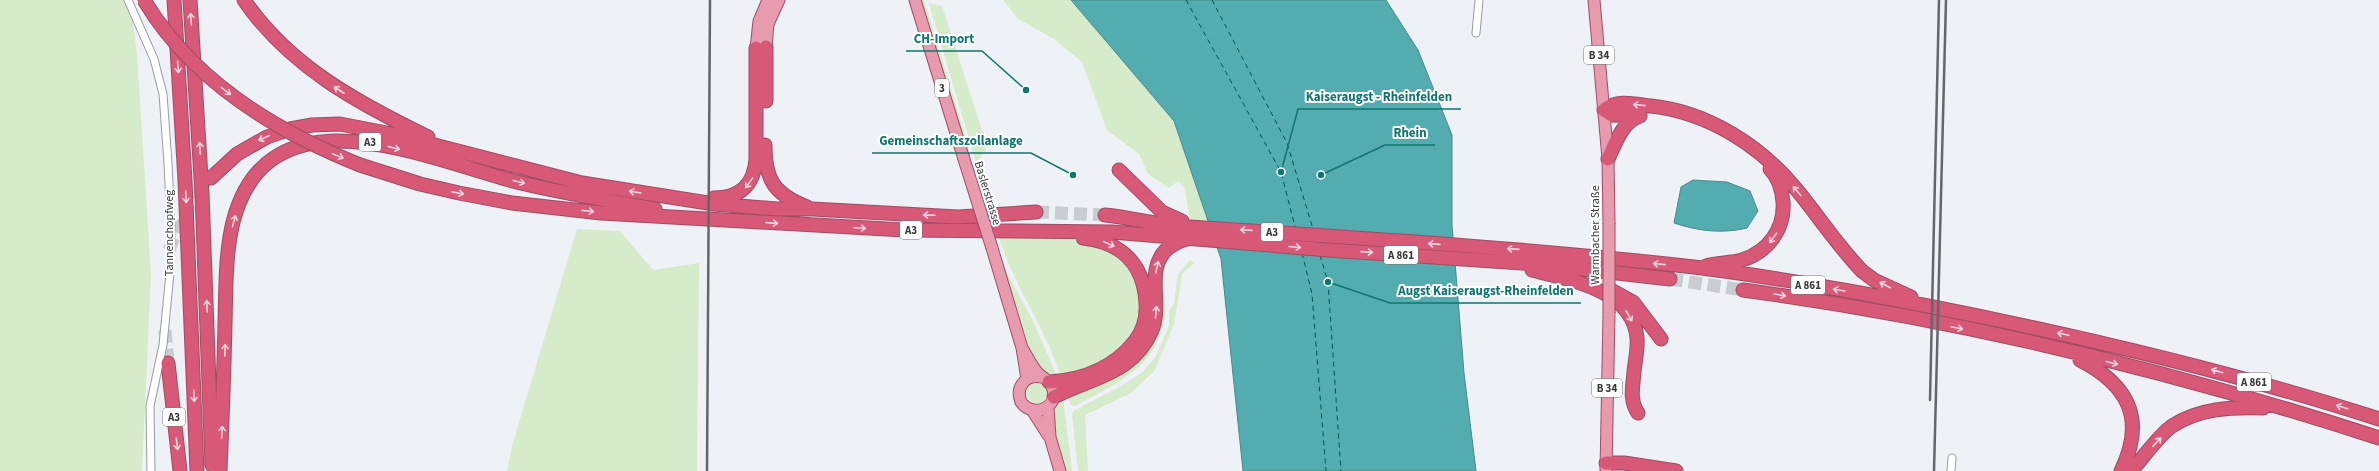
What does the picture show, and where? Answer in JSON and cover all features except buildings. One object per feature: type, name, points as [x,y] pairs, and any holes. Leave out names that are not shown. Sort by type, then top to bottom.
[{"type":"highway","name":"A3","points":[[144,0],[181,49],[223,89],[291,134],[360,165],[440,190],[499,201],[601,213],[904,230],[1112,232],[1217,228],[1327,236]]},
{"type":"highway","name":"A3","points":[[174,0],[185,180],[197,471]]},
{"type":"highway","points":[[190,0],[202,202],[213,471]]},
{"type":"highway","name":"A3","points":[[244,0],[274,37],[301,62],[329,83],[372,110],[452,149]]},
{"type":"highway","points":[[674,198],[728,197],[743,190],[752,179],[756,159],[761,47]]},
{"type":"highway","points":[[761,47],[765,163],[767,172],[771,182],[784,196],[812,209]]},
{"type":"highway","points":[[1698,268],[1742,260],[1760,251],[1772,241],[1780,227],[1784,210],[1782,190],[1775,174],[1761,160],[1718,132],[1688,118],[1669,114],[1639,116],[1612,115],[1604,110],[1612,103],[1662,107],[1689,113],[1733,134],[1759,153],[1778,170],[1862,271],[1874,280],[1907,294],[1918,304]]},
{"type":"highway","points":[[1608,159],[1621,131],[1628,122],[1639,116]]},
{"type":"highway","name":"A3","points":[[211,178],[237,154],[256,142],[279,132],[312,125],[340,124],[366,128],[452,149],[559,178],[674,198],[754,208],[812,209],[958,216],[1036,212]]},
{"type":"highway","name":"A3","points":[[220,471],[227,272],[230,235],[236,212],[249,185],[264,168],[289,150],[321,141],[342,139],[366,142],[556,191],[706,218]]},
{"type":"highway","points":[[1051,402],[1121,368],[1139,350],[1151,331],[1156,318],[1155,280],[1159,258],[1186,229],[1162,212],[1119,170]]},
{"type":"highway","name":"A3","points":[[1106,215],[1186,229],[1328,250]]},
{"type":"highway","points":[[1002,231],[1106,242],[1128,257],[1143,282],[1145,292],[1144,321],[1136,340],[1129,348],[1100,369],[1071,380],[1045,379]]},
{"type":"highway","name":"A 861","points":[[1327,236],[1569,254],[1698,268],[1918,304],[2128,348],[2321,400],[2379,419]]},
{"type":"highway","name":"A 861","points":[[1328,250],[1538,264],[1632,273],[1670,279]]},
{"type":"highway","points":[[1501,261],[1588,287],[1617,301],[1626,311],[1635,328],[1637,339],[1632,401],[1638,413]]},
{"type":"highway","points":[[1538,264],[1584,278],[1622,295],[1640,310],[1661,339]]},
{"type":"highway","points":[[1579,269],[1614,280]]},
{"type":"highway","name":"A 861","points":[[1743,290],[1919,320],[2061,350],[2303,413],[2379,438]]},
{"type":"highway","points":[[1908,327],[1919,320]]},
{"type":"highway","points":[[2061,350],[2104,373],[2122,391],[2128,402],[2132,422],[2132,436],[2127,458],[2121,471]]},
{"type":"highway","name":"A3","points":[[168,363],[180,471]]},
{"type":"highway","points":[[2131,471],[2171,427],[2197,413],[2229,407],[2270,408],[2303,413]]},
{"type":"highway","points":[[1608,468],[1624,463],[1676,471]]},
{"type":"main road","points":[[761,47],[760,21],[768,0]]},
{"type":"main road","points":[[761,47],[768,24],[779,0]]},
{"type":"main road","name":"Baslerstrasse","points":[[914,0],[1022,348],[1027,379]]},
{"type":"main road","name":"Warmbacher Straße","points":[[1594,0],[1608,159],[1608,468]]},
{"type":"main road","name":"Baslerstrasse","points":[[1022,348],[1045,379]]},
{"type":"main road","points":[[1050,437],[1051,402],[1045,379],[1027,379],[1020,388],[1019,398],[1023,405],[1032,410],[1050,437],[1060,471]]},
{"type":"main road","points":[[1032,410],[1042,410],[1051,402]]},
{"type":"street","name":"Tannenchopfweg","points":[[128,0],[154,58],[163,94],[168,163],[171,228],[170,273],[163,345],[150,406],[152,471]]},
{"type":"street","points":[[1476,33],[1479,0]]},
{"type":"street","points":[[1951,471],[1952,458]]},
{"type":"green space","points":[[0,0],[130,0],[137,54],[151,275],[142,471],[0,471]]},
{"type":"green space","points":[[920,0],[924,0],[964,131],[967,153]]},
{"type":"green space","points":[[1003,0],[1071,0],[1174,121],[1210,223],[1190,219],[1184,187],[1178,181],[1169,188],[1148,174],[1139,154],[1107,130],[1082,62],[1054,39],[1018,19]]},
{"type":"green space","points":[[929,3],[942,6],[986,143],[984,144],[986,150],[976,163]]},
{"type":"green space","points":[[577,229],[620,231],[653,270],[699,263],[697,471],[507,471],[512,446]]},
{"type":"green space","points":[[1041,237],[1084,241],[1098,244],[1118,256],[1127,266],[1134,278],[1139,293],[1140,307],[1137,321],[1121,345],[1098,363],[1082,371],[1061,376],[1047,341],[1005,256],[999,238]]},
{"type":"green space","points":[[1190,260],[1194,263],[1182,274],[1174,324],[1155,370],[1131,393],[1085,415],[1088,471],[1078,471],[1072,414],[1075,410],[1123,385],[1143,372],[1156,356],[1169,325],[1169,310],[1174,304],[1178,274]]},
{"type":"green space","points":[[1164,264],[1163,278],[1165,313],[1160,337],[1152,351],[1143,363],[1118,382],[1075,406],[1071,405],[1067,396],[1117,376]]},
{"type":"green space","points":[[1003,265],[1032,319],[1057,376],[1040,370],[1029,352]]},
{"type":"green space","points":[[1037,383],[1044,386],[1047,393],[1044,400],[1037,403],[1030,400],[1027,393],[1030,386]]},
{"type":"green space","points":[[1063,397],[1072,471],[1065,471],[1053,432],[1052,411]]},
{"type":"water","points":[[1071,0],[1386,0],[1418,50],[1452,135],[1452,225],[1464,373],[1476,471],[1243,471],[1221,259],[1174,121]]},
{"type":"water","points":[[1693,180],[1727,182],[1750,191],[1758,211],[1747,228],[1728,231],[1710,231],[1674,223],[1681,187]]},
{"type":"ferry route","points":[[1186,0],[1281,172],[1295,227]]},
{"type":"ferry route","points":[[1212,0],[1287,143],[1313,229]]},
{"type":"ferry route","points":[[1302,253],[1312,294],[1326,471]]},
{"type":"ferry route","points":[[1320,255],[1328,282],[1341,471]]},
{"type":"tunnel","points":[[169,250],[181,219],[206,184]]},
{"type":"tunnel","points":[[1036,212],[1105,215]]},
{"type":"tunnel","points":[[1670,279],[1743,290]]},
{"type":"tunnel","points":[[165,330],[168,363]]},
{"type":"railway","points":[[707,471],[710,0]]},
{"type":"railway","points":[[1930,400],[1939,0]]},
{"type":"railway","points":[[1934,471],[1946,0]]},
{"type":"place","name":"CH-Import","points":[[1026,90]]},
{"type":"place","name":"Kaiseraugst - Rheinfelden","points":[[1281,172]]},
{"type":"place","name":"Gemeinschaftszollanlage","points":[[1073,175]]},
{"type":"place","name":"Rhein","points":[[1321,175]]},
{"type":"place","name":"Augst Kaiseraugst-Rheinfelden","points":[[1328,282]]}]
